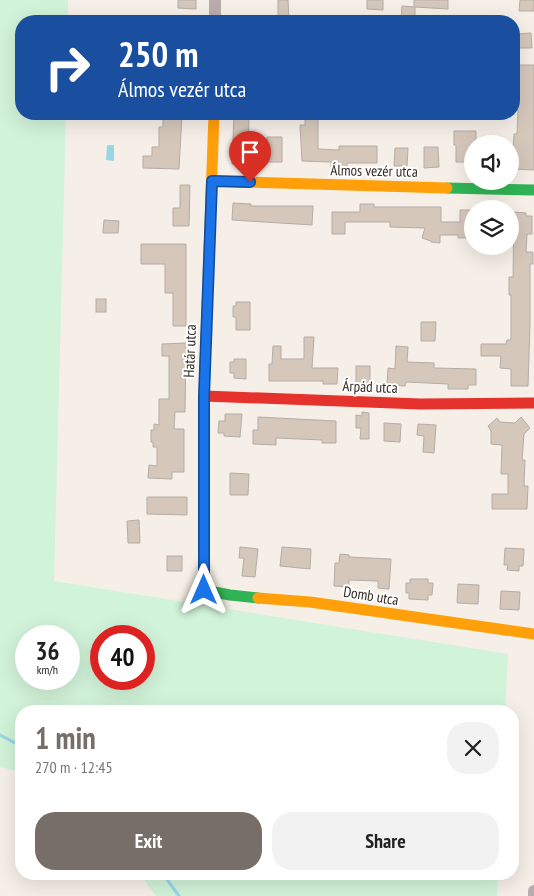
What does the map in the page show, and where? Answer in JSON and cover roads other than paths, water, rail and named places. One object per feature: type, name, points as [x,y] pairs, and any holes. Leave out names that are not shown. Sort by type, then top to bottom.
[{"type":"street","points":[[215,0],[215,15]]},
{"type":"street","name":"Határ utca","points":[[204,590],[204,396],[214,120]]},
{"type":"street","name":"Álmos vezér utca","points":[[212,181],[534,190]]},
{"type":"street","name":"Árpád utca","points":[[204,396],[420,404],[534,403]]},
{"type":"street","name":"Domb utca","points":[[204,590],[225,595],[308,601],[443,623],[534,634]]},
{"type":"street","points":[[534,891],[534,896]]},
{"type":"water","points":[[107,145],[114,145],[114,161],[106,160]]},
{"type":"waterway","points":[[0,735],[15,743]]},
{"type":"waterway","points":[[167,880],[179,896]]}]
